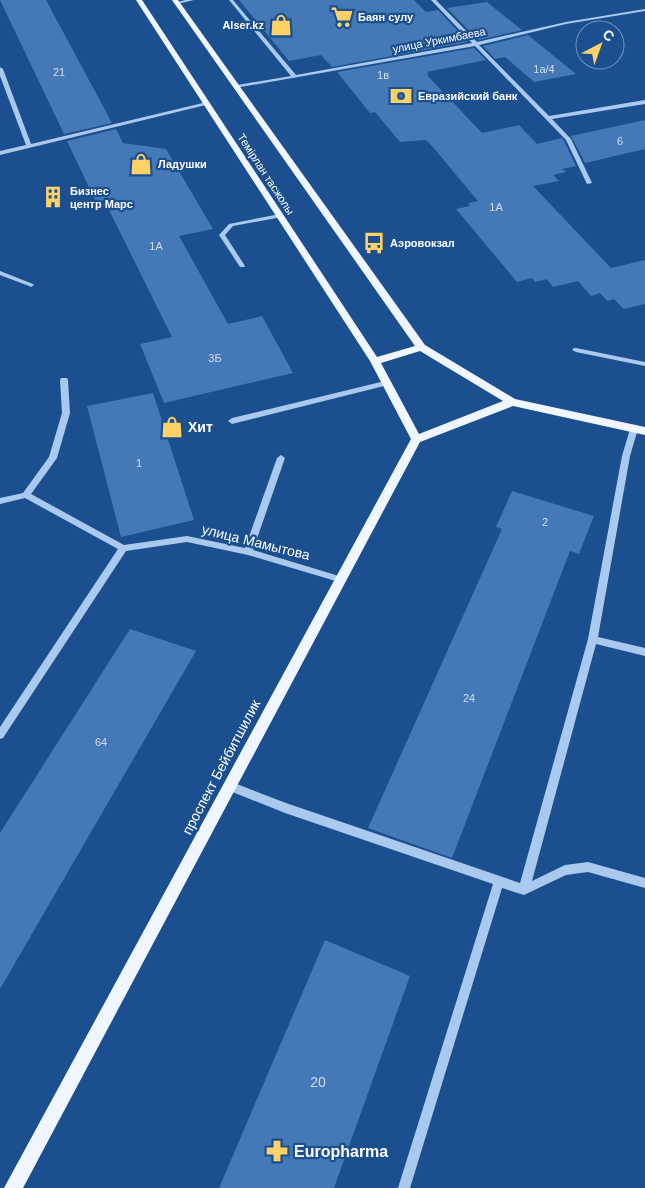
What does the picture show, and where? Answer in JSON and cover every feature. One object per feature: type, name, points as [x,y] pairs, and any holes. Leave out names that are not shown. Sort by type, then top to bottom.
[{"type":"main road","name":"Темірлан тасжолы","points":[[139,0],[375,360]]},
{"type":"main road","name":"Темірлан тасжолы","points":[[176,1],[420,347]]},
{"type":"main road","points":[[512,402],[416,439],[375,360],[420,347],[512,402],[640,430]]},
{"type":"main road","name":"проспект Бейбитшилик","points":[[13,1188],[416,439]]},
{"type":"street","points":[[176,1],[192,0]]},
{"type":"street","points":[[231,0],[294,76]]},
{"type":"street","points":[[433,0],[550,118],[568,139],[589,183]]},
{"type":"street","name":"улица Уркимбаева","points":[[236,87],[475,44],[566,23],[645,10]]},
{"type":"street","points":[[0,69],[30,146]]},
{"type":"street","points":[[550,118],[645,102]]},
{"type":"street","points":[[0,153],[207,104]]},
{"type":"street","points":[[242,266],[222,235],[231,226],[280,216]]},
{"type":"street","points":[[0,273],[31,285]]},
{"type":"street","points":[[576,350],[645,364]]},
{"type":"street","points":[[0,501],[26,495],[53,458],[66,413],[64,380]]},
{"type":"street","points":[[232,420],[385,382]]},
{"type":"street","points":[[524,890],[593,639],[626,456],[640,430]]},
{"type":"street","points":[[248,552],[281,458]]},
{"type":"street","points":[[0,735],[123,548],[26,495]]},
{"type":"street","name":"улица Мамытова","points":[[123,548],[187,539],[248,552],[339,579]]},
{"type":"street","points":[[593,639],[645,652]]},
{"type":"street","points":[[229,786],[284,808],[524,890],[565,870],[588,867],[645,883]]},
{"type":"street","points":[[404,1188],[499,881]]},
{"type":"building","points":[[0,0],[46,0],[112,123],[64,134]]},
{"type":"building","name":"Баян сулу","points":[[239,0],[414,0],[426,12],[438,10],[468,42],[332,67],[321,55],[289,61]]},
{"type":"building","points":[[487,2],[522,30],[478,40],[447,8]]},
{"type":"building","points":[[528,35],[576,74],[534,82],[505,57],[495,59],[483,46]]},
{"type":"building","points":[[474,48],[486,60],[427,72],[429,74],[427,75],[482,133],[519,125],[537,144],[562,138],[576,166],[562,169],[566,172],[553,175],[559,181],[533,186],[611,268],[645,260],[645,304],[624,309],[614,299],[607,301],[600,293],[591,296],[578,281],[553,287],[547,279],[535,282],[532,278],[517,282],[456,209],[470,206],[468,203],[478,201],[432,146],[426,140],[400,142],[375,112],[370,113],[337,72]]},
{"type":"building","points":[[645,120],[645,149],[585,163],[571,136]]},
{"type":"building","points":[[116,129],[123,143],[166,149],[213,229],[179,236],[228,324],[262,316],[293,373],[164,403],[140,344],[172,337],[104,200],[96,202],[67,141]]},
{"type":"building","points":[[153,393],[194,520],[121,537],[87,406]]},
{"type":"building","points":[[512,491],[594,516],[579,554],[570,551],[452,858],[368,828],[502,529],[496,527]]},
{"type":"building","points":[[130,629],[196,651],[0,989],[0,833]]},
{"type":"building","points":[[325,940],[410,976],[334,1188],[219,1188]]},
{"type":"place","name":"Баян сулу","points":[[342,17]]},
{"type":"place","name":"Alser.kz","points":[[281,25]]},
{"type":"place","name":"Евразийский банк","points":[[401,96]]},
{"type":"place","name":"Ладушки","points":[[141,164]]},
{"type":"place","name":"Бизнес центр Марс","points":[[53,197]]},
{"type":"place","name":"Аэровокзал","points":[[374,243]]},
{"type":"place","name":"Хит","points":[[172,427]]},
{"type":"place","name":"Europharma","points":[[277,1151]]}]
